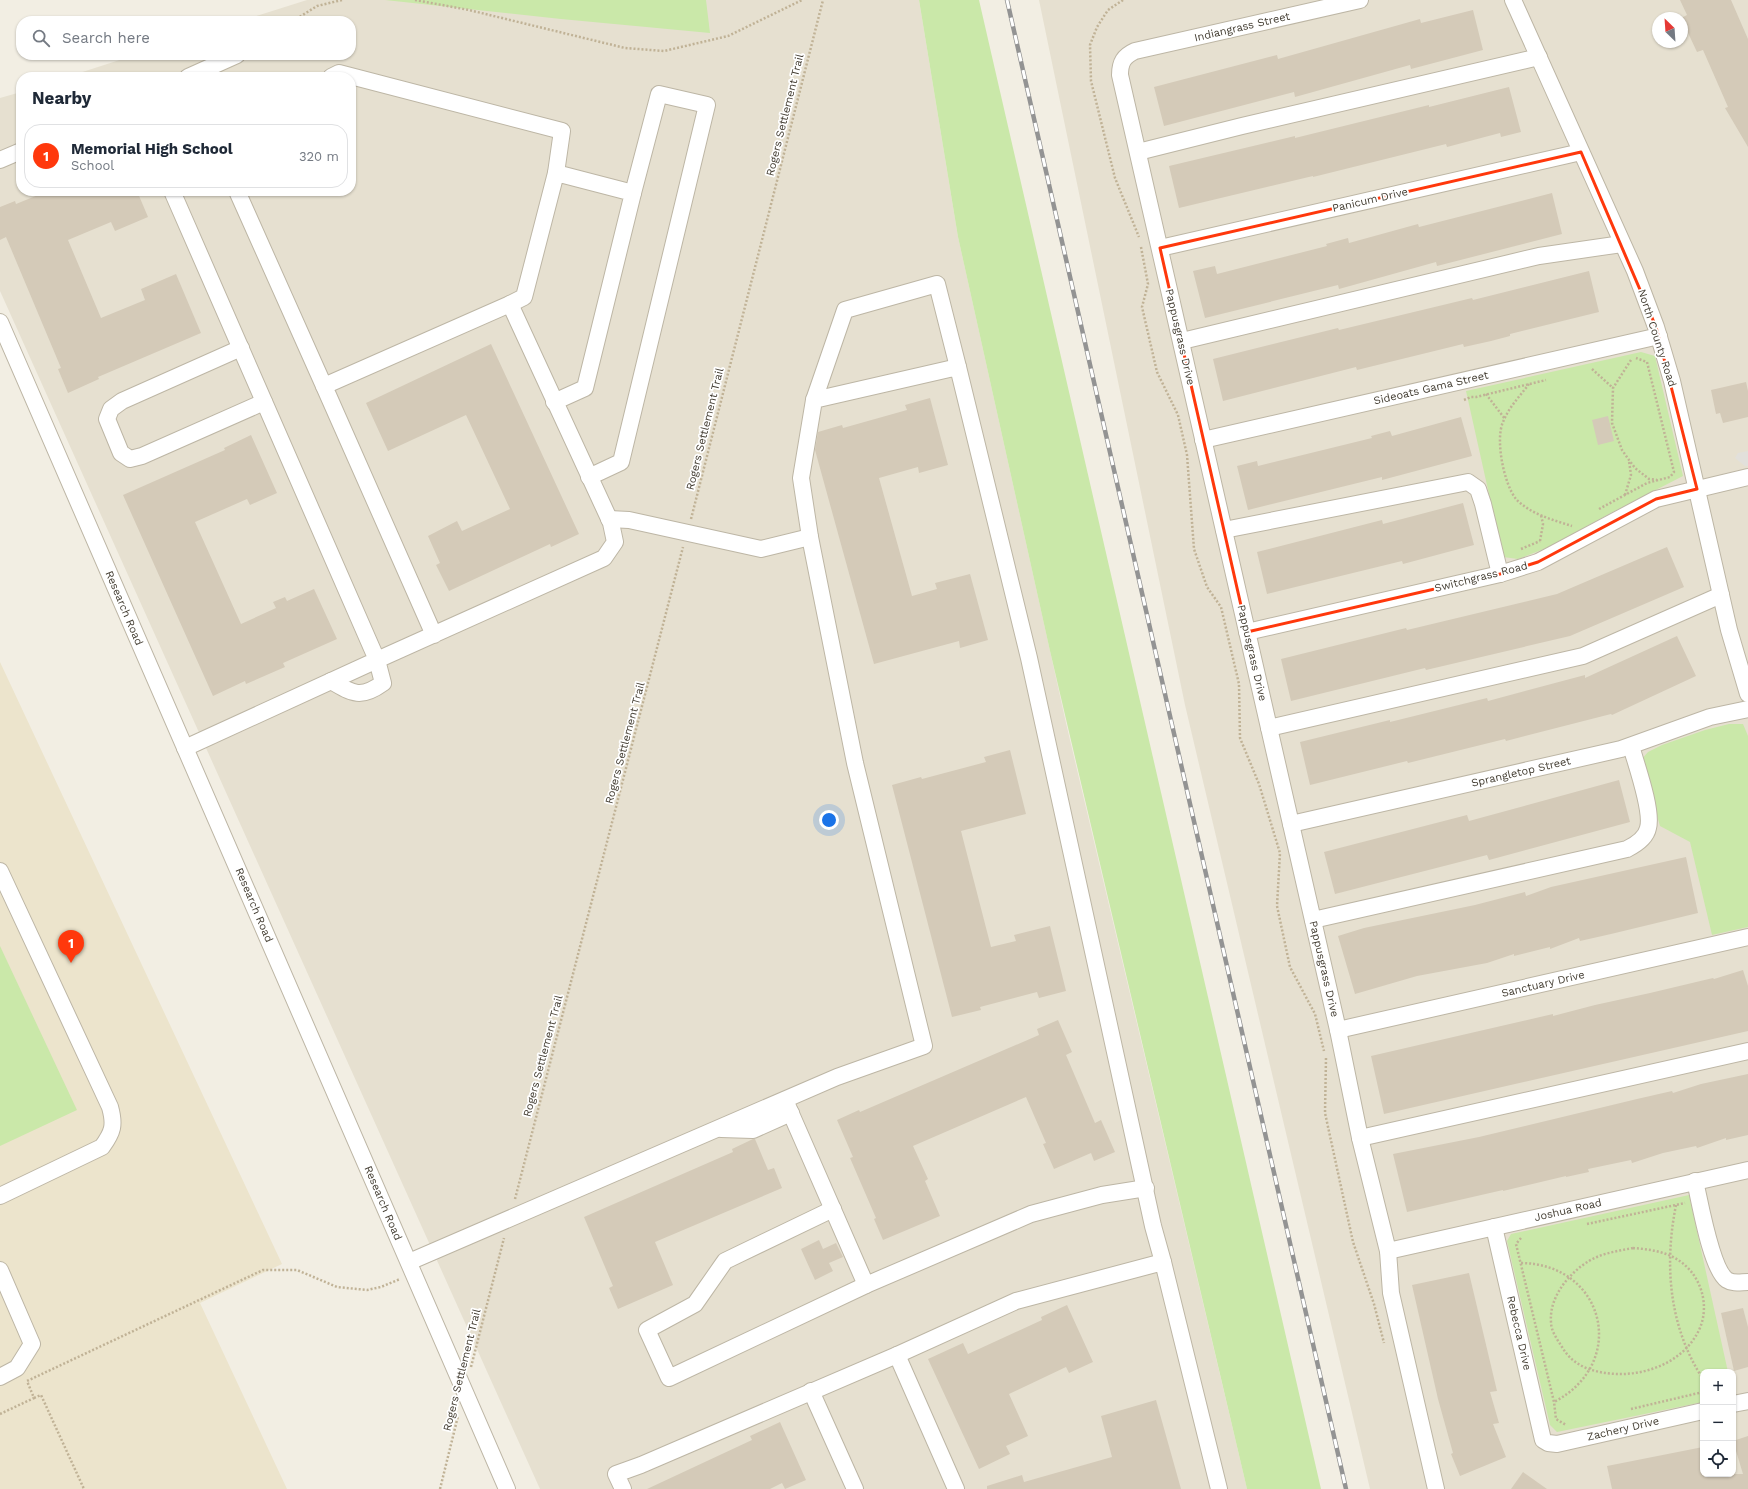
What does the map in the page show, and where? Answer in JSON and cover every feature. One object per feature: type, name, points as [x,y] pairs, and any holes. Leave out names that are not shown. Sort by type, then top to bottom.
[{"type":"street","name":"Indiangrass Street","points":[[1125,56],[1141,49],[1360,0]]},
{"type":"street","name":"North County Road","points":[[1513,0],[1642,289],[1659,336],[1672,381],[1729,630],[1748,694]]},
{"type":"street","name":"Pappusgrass Drive","points":[[1125,56],[1120,68],[1120,75],[1182,341],[1203,440],[1338,1030],[1360,1138],[1388,1251],[1391,1293],[1436,1489]]},
{"type":"street","points":[[1138,152],[1242,126],[1539,57]]},
{"type":"street","points":[[199,72],[226,60]]},
{"type":"street","points":[[324,386],[524,297],[556,173],[562,131],[356,77]]},
{"type":"street","points":[[554,402],[585,388],[659,94],[707,105],[621,462],[589,477]]},
{"type":"street","name":"Panicum Drive","points":[[1160,248],[1581,152]]},
{"type":"street","points":[[0,160],[16,153]]},
{"type":"street","points":[[556,173],[633,193]]},
{"type":"street","points":[[174,196],[377,660],[383,683],[374,690],[360,694],[349,692],[331,682]]},
{"type":"street","points":[[239,196],[434,635]]},
{"type":"street","points":[[1182,341],[1539,256],[1622,244]]},
{"type":"street","points":[[409,1262],[718,1129],[788,1106],[837,1076],[924,1046],[855,763],[810,537],[801,478],[814,400],[845,310],[937,284],[1029,658],[1146,1188],[1153,1226],[1219,1489]]},
{"type":"street","points":[[185,748],[604,558],[615,542],[609,519],[510,304]]},
{"type":"street","name":"Research Road","points":[[0,322],[507,1489]]},
{"type":"street","name":"Sideoats Gama Street","points":[[1203,440],[1659,336]]},
{"type":"street","points":[[241,348],[122,401],[111,409],[107,419],[121,453],[130,460],[142,456],[264,402]]},
{"type":"street","points":[[814,400],[958,367]]},
{"type":"street","name":"Switchgrass Road","points":[[1247,632],[1500,574],[1538,562],[1656,499],[1748,477]]},
{"type":"street","points":[[1224,530],[1468,482],[1478,489],[1500,574]]},
{"type":"street","points":[[609,519],[628,520],[761,549],[810,537]]},
{"type":"street","points":[[1269,728],[1583,656],[1721,595]]},
{"type":"street","name":"Sprangletop Street","points":[[1291,824],[1631,746],[1710,717],[1748,709]]},
{"type":"street","points":[[1312,920],[1627,850],[1638,843],[1648,828],[1648,811],[1631,746]]},
{"type":"street","points":[[0,871],[110,1107],[113,1117],[113,1127],[109,1138],[102,1147],[0,1196]]},
{"type":"street","name":"Sanctuary Drive","points":[[1338,1030],[1748,937]]},
{"type":"street","points":[[1360,1138],[1748,1051]]},
{"type":"street","points":[[788,1106],[866,1285]]},
{"type":"street","name":"Joshua Road","points":[[1388,1251],[1748,1170]]},
{"type":"street","points":[[1695,1181],[1716,1265],[1727,1280],[1748,1282]]},
{"type":"street","points":[[833,1209],[725,1261],[695,1304],[647,1330],[669,1378],[866,1285],[1031,1214],[1102,1195],[1146,1188]]},
{"type":"street","name":"Rebecca Drive","points":[[1494,1226],[1543,1440]]},
{"type":"street","points":[[623,1489],[616,1474],[641,1465],[897,1355],[1016,1301],[1163,1262]]},
{"type":"street","points":[[0,1270],[32,1344],[17,1368],[0,1377]]},
{"type":"street","points":[[897,1355],[956,1489]]},
{"type":"street","points":[[812,1391],[855,1489]]},
{"type":"street","points":[[1736,1403],[1748,1401]]},
{"type":"street","name":"Zachery Drive","points":[[1543,1440],[1548,1443],[1557,1444],[1700,1412]]},
{"type":"path","points":[[301,16],[317,6],[342,0]]},
{"type":"path","points":[[415,0],[469,10],[625,48],[664,51],[728,36],[802,0]]},
{"type":"path","name":"Rogers Settlement Trail","points":[[690,523],[823,0]]},
{"type":"path","points":[[1122,0],[1108,10],[1097,27],[1090,45],[1091,81],[1115,178],[1140,238],[1148,284],[1142,307],[1157,372],[1178,416],[1186,449],[1194,549],[1208,587],[1221,607],[1239,684],[1240,738],[1259,784],[1280,853],[1277,906],[1290,967],[1315,1014],[1326,1057],[1325,1113],[1353,1242],[1374,1304],[1386,1348]]},
{"type":"path","points":[[1595,512],[1647,484],[1670,477],[1674,472],[1647,362],[1636,358],[1623,361]]},
{"type":"path","points":[[1631,360],[1613,388],[1612,423],[1622,450],[1635,468],[1649,478],[1658,480]]},
{"type":"path","points":[[1586,370],[1600,367]]},
{"type":"path","points":[[1592,369],[1613,388]]},
{"type":"path","points":[[1464,400],[1471,397],[1551,379]]},
{"type":"path","points":[[1530,384],[1508,410],[1502,424],[1500,442],[1503,465],[1510,488],[1517,499],[1531,510],[1572,526]]},
{"type":"path","points":[[1486,394],[1505,418]]},
{"type":"path","points":[[1624,496],[1631,475],[1629,460]]},
{"type":"path","points":[[1540,514],[1543,524],[1540,541]]},
{"type":"path","points":[[1565,529],[1578,522]]},
{"type":"path","points":[[1496,556],[1518,551],[1546,538]]},
{"type":"path","name":"Rogers Settlement Trail","points":[[514,1203],[684,546]]},
{"type":"path","points":[[1582,1225],[1699,1200]]},
{"type":"path","points":[[1676,1205],[1669,1256],[1672,1298],[1676,1318],[1686,1347],[1700,1374]]},
{"type":"path","name":"Rogers Settlement Trail","points":[[470,1373],[506,1234]]},
{"type":"path","points":[[1528,1237],[1520,1239],[1516,1244],[1554,1402],[1556,1419],[1565,1425],[1573,1423]]},
{"type":"path","points":[[1633,1248],[1647,1249],[1682,1262],[1694,1276],[1700,1288],[1704,1299],[1705,1311],[1700,1326],[1686,1347],[1674,1358],[1647,1371],[1614,1375],[1598,1373],[1579,1365],[1565,1352],[1557,1340],[1552,1327],[1552,1312],[1557,1292],[1570,1277],[1589,1261],[1606,1254],[1633,1248]]},
{"type":"path","points":[[1521,1262],[1545,1265],[1570,1277],[1584,1291],[1591,1301],[1598,1324],[1598,1348],[1590,1369],[1583,1381],[1574,1389],[1554,1402]]},
{"type":"path","points":[[34,1398],[27,1381],[263,1270],[298,1270],[336,1287],[367,1290],[400,1278]]},
{"type":"path","points":[[1626,1410],[1700,1393]]},
{"type":"path","points":[[0,1414],[40,1395],[84,1489]]},
{"type":"path","name":"Rogers Settlement Trail","points":[[440,1489],[460,1412]]},
{"type":"highlighted area","points":[[1581,152],[1656,327],[1697,489],[1656,499],[1538,562],[1500,574],[1247,632],[1160,248]]},
{"type":"shaded area","points":[[307,0],[919,0],[958,237],[1066,723],[1247,1489],[540,1489],[0,291],[0,98],[16,93],[16,196],[356,196],[356,72],[82,72],[120,60],[356,60],[356,16],[257,16]]},
{"type":"shaded area","points":[[1039,0],[1748,0],[1748,1489],[1370,1489],[1185,705]]},
{"type":"shaded area","points":[[1748,451],[1748,466],[1745,466],[1735,458],[1738,453]]},
{"type":"shaded area","points":[[0,662],[282,1264],[200,1303],[287,1489],[0,1489]]},
{"type":"green space","points":[[385,0],[706,0],[710,33],[561,19]]},
{"type":"green space","points":[[919,0],[979,0],[1321,1489],[1247,1489],[1050,651],[958,237]]},
{"type":"green space","points":[[1641,352],[1655,356],[1683,476],[1549,547],[1518,559],[1503,557],[1466,391]]},
{"type":"green space","points":[[1729,724],[1743,724],[1748,736],[1748,927],[1712,935],[1690,842],[1660,826],[1641,760],[1648,752],[1662,745],[1705,730]]},
{"type":"green space","points":[[0,946],[77,1110],[0,1146]]},
{"type":"green space","points":[[1689,1195],[1727,1369],[1700,1369],[1700,1403],[1557,1432],[1550,1425],[1507,1241],[1511,1234]]},
{"type":"building","points":[[1680,0],[1731,0],[1748,39],[1748,147],[1725,108],[1728,107],[1703,50],[1697,52],[1688,33],[1688,12],[1686,12]]},
{"type":"building","points":[[1473,10],[1483,50],[1411,69],[1410,65],[1295,97],[1294,92],[1164,126],[1154,87],[1277,55],[1278,59],[1420,19],[1421,23]]},
{"type":"building","points":[[1509,87],[1521,132],[1501,137],[1500,133],[1447,147],[1446,144],[1179,208],[1169,166],[1295,136],[1295,138],[1429,105],[1429,107]]},
{"type":"building","points":[[1552,193],[1562,234],[1437,266],[1436,262],[1339,289],[1338,285],[1205,318],[1193,271],[1215,266],[1217,274],[1327,246],[1326,244],[1348,238],[1349,243],[1418,224],[1419,227]]},
{"type":"building","points":[[36,196],[139,196],[148,217],[115,231],[111,222],[68,240],[101,318],[145,300],[141,289],[176,274],[201,333],[98,377],[99,379],[68,393],[58,369],[61,368],[6,237],[0,240],[0,207],[15,201],[16,204]]},
{"type":"building","points":[[1589,271],[1599,312],[1510,334],[1510,336],[1491,341],[1464,347],[1463,344],[1357,370],[1356,367],[1223,401],[1213,359],[1338,328],[1339,330],[1472,298],[1473,300]]},
{"type":"building","points":[[491,344],[579,534],[551,547],[550,544],[449,591],[436,565],[440,563],[428,536],[457,521],[462,531],[510,509],[466,415],[388,451],[366,403]]},
{"type":"building","points":[[1746,382],[1748,391],[1748,417],[1723,423],[1720,413],[1716,414],[1711,390]]},
{"type":"building","points":[[930,398],[948,465],[919,473],[918,467],[879,478],[912,596],[937,589],[935,583],[970,574],[988,640],[960,648],[959,641],[874,664],[815,450],[818,432],[842,425],[843,428],[907,410],[905,405]]},
{"type":"building","points":[[1608,416],[1614,441],[1598,445],[1592,420]]},
{"type":"building","points":[[1461,417],[1472,456],[1382,480],[1382,477],[1248,510],[1237,466],[1257,461],[1258,466],[1372,438],[1371,436],[1390,431],[1392,436]]},
{"type":"building","points":[[251,435],[277,493],[250,505],[247,499],[195,522],[241,624],[276,608],[273,602],[285,597],[287,601],[314,589],[337,639],[283,663],[285,667],[246,684],[245,681],[213,696],[123,495],[225,450],[224,448]]},
{"type":"building","points":[[1463,503],[1474,545],[1403,564],[1402,561],[1267,594],[1257,552],[1382,520],[1383,524]]},
{"type":"building","points":[[1667,547],[1684,587],[1570,636],[1426,670],[1425,668],[1291,701],[1281,659],[1406,628],[1407,630],[1557,594]]},
{"type":"building","points":[[1677,636],[1696,676],[1612,715],[1611,714],[1506,741],[1505,739],[1408,763],[1407,761],[1310,785],[1300,742],[1487,698],[1488,701],[1585,675],[1585,678]]},
{"type":"building","points":[[1010,750],[1026,814],[961,831],[991,947],[1016,941],[1014,935],[1050,926],[1066,991],[1039,998],[1037,992],[980,1007],[981,1010],[952,1017],[892,785],[921,777],[922,779],[986,762],[984,757]]},
{"type":"building","points":[[1619,780],[1630,822],[1489,860],[1487,855],[1335,894],[1324,852],[1467,815],[1469,821]]},
{"type":"building","points":[[1686,857],[1698,913],[1580,941],[1579,938],[1550,949],[1550,947],[1514,956],[1514,954],[1487,963],[1417,976],[1355,994],[1338,936],[1364,928],[1475,905],[1525,892],[1526,896],[1551,887]]},
{"type":"building","points":[[1743,970],[1748,986],[1748,1031],[1384,1114],[1371,1056],[1714,979]]},
{"type":"building","points":[[1058,1020],[1072,1052],[1066,1055],[1095,1123],[1101,1120],[1115,1152],[1094,1161],[1091,1153],[1054,1169],[1043,1144],[1046,1143],[1026,1097],[913,1146],[928,1179],[925,1181],[940,1216],[883,1240],[874,1219],[876,1218],[850,1158],[853,1157],[837,1120],[859,1110],[860,1112],[1039,1035],[1037,1029]]},
{"type":"building","points":[[1748,1074],[1748,1135],[1726,1140],[1726,1138],[1697,1148],[1696,1146],[1663,1153],[1632,1163],[1631,1160],[1588,1169],[1589,1172],[1407,1212],[1393,1154],[1479,1137],[1672,1091],[1673,1093],[1701,1084]]},
{"type":"building","points":[[755,1139],[768,1170],[774,1168],[782,1188],[655,1242],[673,1285],[618,1309],[609,1288],[613,1286],[584,1217],[733,1152],[732,1149]]},
{"type":"building","points":[[819,1240],[823,1249],[836,1243],[843,1257],[829,1263],[833,1271],[815,1280],[801,1249]]},
{"type":"building","points":[[1469,1273],[1497,1391],[1490,1392],[1499,1423],[1493,1424],[1506,1457],[1460,1476],[1451,1454],[1453,1453],[1438,1399],[1412,1285]]},
{"type":"building","points":[[1067,1305],[1093,1362],[1069,1373],[1066,1367],[1009,1394],[1028,1436],[1006,1446],[1010,1454],[979,1469],[928,1359],[963,1343],[968,1354],[1042,1320],[1041,1317]]},
{"type":"building","points":[[1743,1308],[1748,1327],[1748,1367],[1736,1370],[1736,1369],[1734,1369],[1721,1313]]},
{"type":"building","points":[[1156,1400],[1181,1489],[987,1489],[987,1486],[1022,1475],[1024,1482],[1112,1457],[1101,1416]]},
{"type":"building","points":[[780,1422],[806,1480],[785,1489],[782,1483],[770,1489],[647,1489],[752,1440],[750,1436]]},
{"type":"building","points":[[1748,1436],[1748,1489],[1612,1489],[1607,1466],[1700,1448],[1700,1477],[1736,1477],[1736,1474],[1743,1474],[1736,1451],[1736,1440]]},
{"type":"building","points":[[1523,1472],[1547,1489],[1511,1489]]},
{"type":"railway","points":[[1007,0],[1346,1489]]},
{"type":"place","name":"Memorial High School","points":[[71,963]]}]
